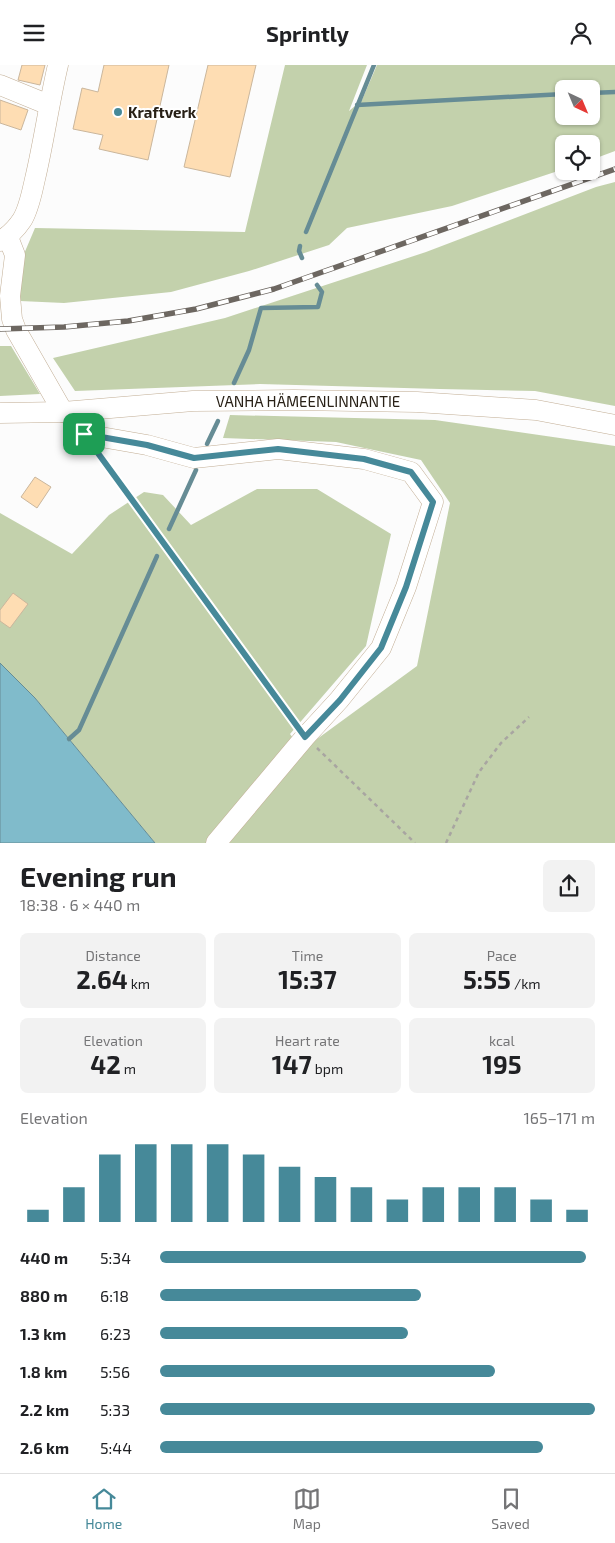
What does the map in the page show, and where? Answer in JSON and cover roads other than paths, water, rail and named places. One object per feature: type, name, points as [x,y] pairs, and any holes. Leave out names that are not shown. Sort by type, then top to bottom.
[{"type":"street","points":[[58,65],[46,129],[30,197],[23,219],[4,239],[15,255],[10,296],[12,319],[64,412]]},
{"type":"street","points":[[0,85],[49,105]]},
{"type":"street","name":"VANHA HÄMEENLINNANTIE","points":[[0,413],[64,412],[193,401],[398,402],[536,410],[615,425]]},
{"type":"street","points":[[84,434],[147,445],[194,458],[278,449],[364,459],[411,472],[433,502],[406,587],[381,648],[340,700],[305,737],[216,843]]},
{"type":"water","points":[[0,663],[35,698],[155,843],[0,843]]},
{"type":"waterway","points":[[306,232],[374,65]]},
{"type":"waterway","points":[[600,93],[615,92]]},
{"type":"waterway","points":[[357,105],[555,94]]},
{"type":"waterway","points":[[300,246],[299,251],[302,258]]},
{"type":"waterway","points":[[234,383],[249,350],[261,308],[318,307],[322,292],[317,285]]},
{"type":"waterway","points":[[207,444],[218,421]]},
{"type":"waterway","points":[[169,529],[196,470]]},
{"type":"waterway","points":[[69,739],[79,730],[157,556]]},
{"type":"railway","points":[[0,329],[64,327],[128,321],[196,309],[274,289],[615,169]]},
{"type":"place","name":"Kraftverk","points":[[118,112]]}]
